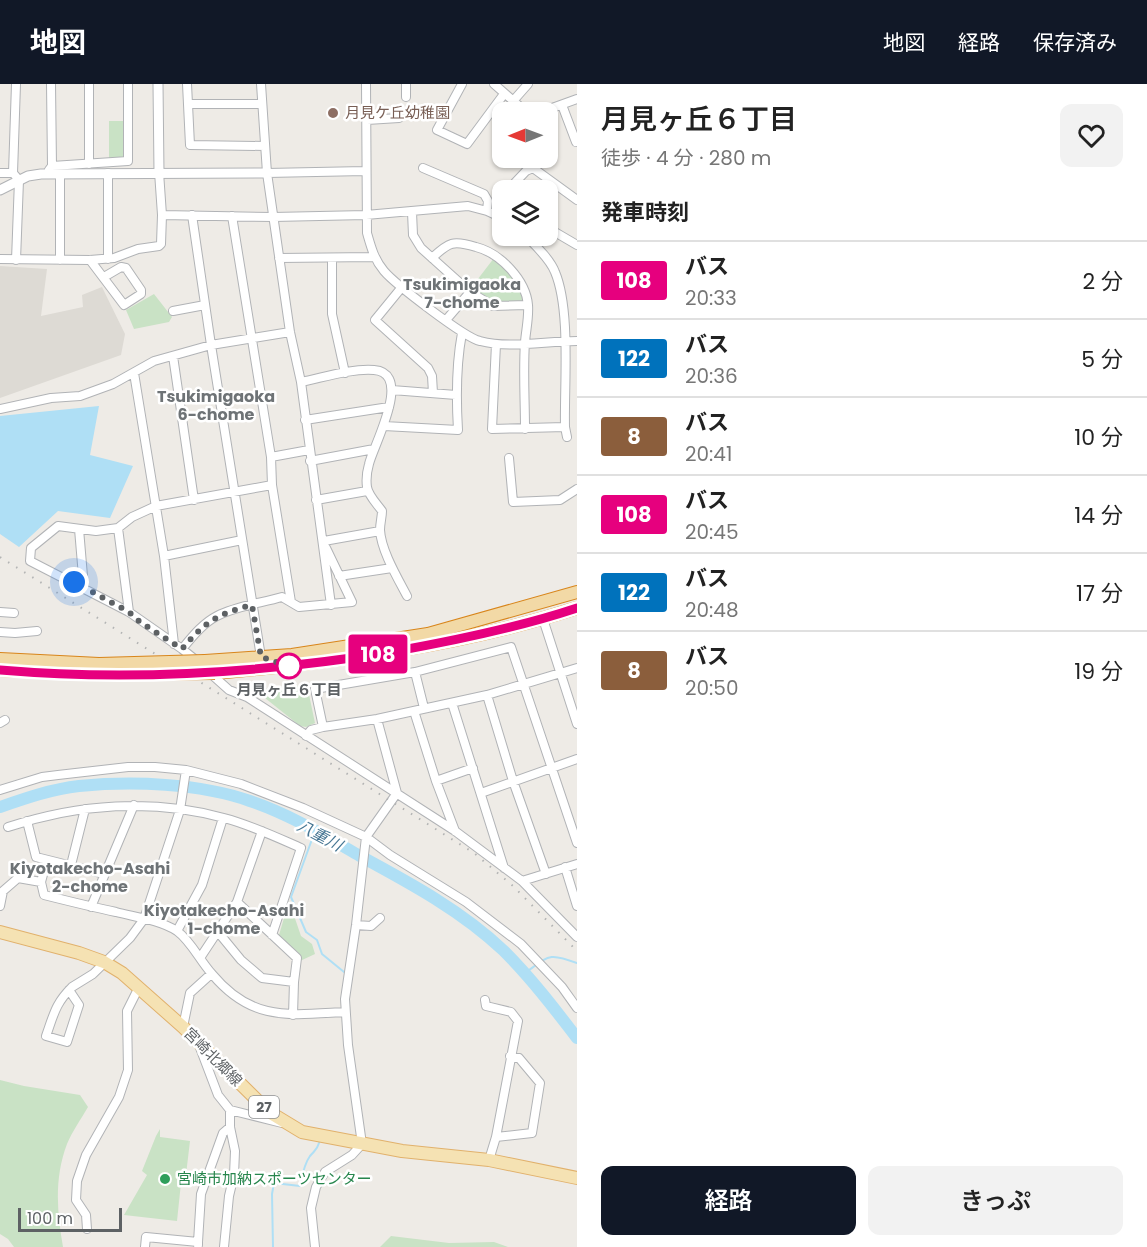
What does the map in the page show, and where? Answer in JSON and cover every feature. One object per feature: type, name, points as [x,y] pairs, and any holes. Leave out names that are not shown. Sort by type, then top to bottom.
[{"type":"highway","points":[[0,659],[99,663],[205,661],[334,650],[428,634],[577,592]]},
{"type":"highway","points":[[0,670],[120,674],[215,672],[363,656],[432,645],[543,619],[577,608]]},
{"type":"main road","name":"宮崎北郷線","points":[[0,932],[79,953],[104,962],[122,973],[183,1027],[269,1112],[302,1132],[362,1144],[489,1160],[577,1178]]},
{"type":"street","points":[[16,84],[16,260]]},
{"type":"street","points":[[49,170],[51,84]]},
{"type":"street","points":[[89,84],[89,164]]},
{"type":"street","points":[[0,173],[27,176],[89,164],[128,161],[128,84]]},
{"type":"street","points":[[0,260],[108,259],[161,244],[158,84]]},
{"type":"street","points":[[187,84],[190,145],[265,146]]},
{"type":"street","points":[[261,84],[267,173],[290,332],[301,382],[331,605]]},
{"type":"street","points":[[366,84],[367,233],[374,257],[385,272],[462,333],[478,341],[496,344],[577,341]]},
{"type":"street","points":[[406,84],[406,98]]},
{"type":"street","points":[[462,84],[437,130],[467,144],[504,94]]},
{"type":"street","points":[[494,84],[513,101],[528,84]]},
{"type":"street","points":[[558,106],[577,99]]},
{"type":"street","points":[[188,104],[262,104]]},
{"type":"street","points":[[562,105],[576,142]]},
{"type":"street","points":[[368,120],[399,118]]},
{"type":"street","points":[[423,168],[484,194],[488,201],[487,211]]},
{"type":"street","points":[[517,180],[525,171],[533,168],[550,180]]},
{"type":"street","points":[[49,170],[60,174],[365,171]]},
{"type":"street","points":[[108,173],[108,259]]},
{"type":"street","points":[[60,174],[60,261]]},
{"type":"street","points":[[0,190],[16,176]]},
{"type":"street","points":[[558,186],[577,200]]},
{"type":"street","points":[[162,215],[366,215],[468,206],[492,213]]},
{"type":"street","points":[[412,212],[413,235],[421,248],[470,292],[493,306],[528,305]]},
{"type":"street","points":[[192,215],[261,657]]},
{"type":"street","points":[[232,216],[271,457],[272,485],[291,602]]},
{"type":"street","points":[[558,234],[577,245]]},
{"type":"street","points":[[432,258],[446,244],[461,243],[480,247],[500,258],[524,290],[528,305],[525,344],[525,429]]},
{"type":"street","points":[[534,246],[554,270],[561,289],[567,437]]},
{"type":"street","points":[[279,258],[374,257]]},
{"type":"street","points":[[332,258],[332,314],[345,373]]},
{"type":"street","points":[[90,260],[124,305],[141,294],[141,290],[126,268],[121,267],[104,277]]},
{"type":"street","points":[[402,287],[375,320],[428,368],[432,376],[433,393]]},
{"type":"street","points":[[446,320],[470,292]]},
{"type":"street","points":[[173,311],[205,305]]},
{"type":"street","points":[[0,409],[51,398],[80,396],[113,384],[154,361],[211,345],[290,332]]},
{"type":"street","points":[[384,426],[458,430],[456,395],[458,352],[462,333]]},
{"type":"street","points":[[496,344],[492,429],[565,427]]},
{"type":"street","points":[[173,356],[194,500]]},
{"type":"street","points":[[301,382],[345,373],[375,370],[384,373],[390,380],[392,390],[389,407],[369,464],[367,490],[382,511],[380,531],[392,568],[407,596]]},
{"type":"street","points":[[134,373],[178,646]]},
{"type":"street","points":[[392,390],[456,395]]},
{"type":"street","points":[[305,420],[389,407]]},
{"type":"street","points":[[310,461],[375,449]]},
{"type":"street","points":[[271,457],[309,450]]},
{"type":"street","points":[[509,458],[513,502],[560,500],[577,489]]},
{"type":"street","points":[[272,485],[156,506],[132,517],[118,528],[96,531],[58,526],[31,548],[30,561],[129,612],[178,646],[229,690],[247,697],[454,831],[522,881],[577,937]]},
{"type":"street","points":[[316,500],[367,490]]},
{"type":"street","points":[[118,528],[129,612]]},
{"type":"street","points":[[79,529],[84,588]]},
{"type":"street","points":[[324,541],[380,531]]},
{"type":"street","points":[[178,646],[218,615],[282,597],[299,607],[352,602],[321,532]]},
{"type":"street","points":[[164,556],[242,540]]},
{"type":"street","points":[[339,576],[392,568]]},
{"type":"street","points":[[0,612],[14,613]]},
{"type":"street","points":[[543,619],[575,709],[577,724]]},
{"type":"street","points":[[0,632],[37,631]]},
{"type":"street","points":[[322,727],[315,689],[415,672],[511,646],[577,843]]},
{"type":"street","points":[[306,736],[311,730],[322,727],[377,719],[487,695],[577,668]]},
{"type":"street","points":[[415,672],[424,708]]},
{"type":"street","points":[[487,695],[513,781],[546,874]]},
{"type":"street","points":[[452,703],[504,868]]},
{"type":"street","points":[[414,711],[454,831]]},
{"type":"street","points":[[315,1247],[311,1208],[316,1187],[325,1172],[352,1155],[362,1144],[348,1045],[345,999],[365,841],[397,793],[377,719]]},
{"type":"street","points":[[481,793],[577,759]]},
{"type":"street","points":[[0,790],[42,777],[154,767],[241,784],[273,795],[365,841],[466,902],[521,944],[562,987],[577,1008]]},
{"type":"street","points":[[436,781],[473,768]]},
{"type":"street","points":[[69,990],[79,1005],[67,1042],[46,1036],[59,1001],[69,990],[93,974],[130,938],[144,919],[180,807],[186,773]]},
{"type":"street","points":[[91,907],[134,805]]},
{"type":"street","points":[[8,827],[85,808],[134,805],[180,807],[224,818],[262,831],[301,848],[272,934]]},
{"type":"street","points":[[71,865],[85,808]]},
{"type":"street","points":[[177,931],[202,885],[224,818]]},
{"type":"street","points":[[27,821],[36,857],[104,874]]},
{"type":"street","points":[[200,958],[237,902],[262,831]]},
{"type":"street","points":[[47,860],[41,882],[44,895],[144,919],[177,931],[211,974],[232,995],[254,1007],[272,1013],[293,1015],[345,1012]]},
{"type":"street","points":[[522,881],[577,864]]},
{"type":"street","points":[[566,867],[577,906]]},
{"type":"street","points":[[0,906],[3,891],[18,878],[41,882]]},
{"type":"street","points":[[237,902],[297,958],[293,1015]]},
{"type":"street","points":[[356,925],[371,926],[380,918]]},
{"type":"street","points":[[218,932],[241,960],[262,978],[294,981]]},
{"type":"street","points":[[183,1027],[190,993],[211,974]]},
{"type":"street","points":[[87,1229],[86,1215],[76,1200],[76,1181],[86,1155],[119,1097],[128,1070],[127,1011],[139,987]]},
{"type":"street","points":[[484,1000],[486,1006],[511,1012],[518,1021],[496,1137],[489,1160]]},
{"type":"street","points":[[199,1043],[218,1095],[230,1110],[285,1123]]},
{"type":"street","points":[[496,1137],[532,1132],[540,1083],[519,1058],[510,1056]]},
{"type":"street","points":[[224,1247],[229,1196],[234,1175],[235,1151],[230,1127],[230,1110]]},
{"type":"street","points":[[145,1247],[146,1237],[198,1244],[201,1194],[223,1133],[230,1127]]},
{"type":"shaded area","points":[[0,266],[47,269],[41,316],[83,307],[82,295],[102,287],[125,334],[121,355],[0,398]]},
{"type":"green space","points":[[109,121],[126,121],[124,157],[109,158]]},
{"type":"green space","points":[[494,258],[515,282],[523,299],[521,303],[494,302],[471,288]]},
{"type":"green space","points":[[154,294],[172,317],[169,322],[134,329],[126,310]]},
{"type":"green space","points":[[307,685],[315,723],[306,727],[300,726],[265,698],[265,689]]},
{"type":"green space","points":[[289,901],[301,936],[312,944],[315,954],[300,961],[279,935]]},
{"type":"green space","points":[[0,1080],[80,1095],[88,1107],[67,1144],[60,1170],[58,1208],[63,1247],[14,1247],[0,1234]]},
{"type":"green space","name":"宮崎市加納スポーツセンター","points":[[160,1129],[160,1137],[190,1141],[185,1183],[181,1183],[177,1221],[124,1215],[147,1175],[142,1171]]},
{"type":"green space","points":[[391,1236],[449,1243],[494,1242],[508,1247],[380,1247]]},
{"type":"water","points":[[99,406],[90,455],[133,466],[110,518],[58,511],[19,547],[0,534],[0,416]]},
{"type":"waterway","name":"八重川","points":[[0,807],[59,789],[79,786],[143,784],[209,790],[279,812],[398,877],[471,923],[514,961],[577,1038]]},
{"type":"waterway","points":[[315,831],[291,897],[306,932],[317,940],[322,954],[344,972]]},
{"type":"waterway","points":[[525,973],[549,957],[577,963]]},
{"type":"waterway","points":[[273,1247],[272,1194],[274,1183],[300,1186],[306,1163],[319,1143]]},
{"type":"railway","points":[[0,557],[474,853],[513,886],[577,951]]},
{"type":"bus line","name":"108","points":[[0,670],[120,674],[262,669],[432,645],[543,619],[577,608]]},
{"type":"place","name":"月見ケ丘幼稚園","points":[[333,113]]},
{"type":"place","name":"月見ヶ丘６丁目","points":[[289,666]]},
{"type":"place","name":"宮崎市加納スポーツセンター","points":[[165,1179]]},
{"type":"district","name":"Tsukimigaoka 7-chome","points":[[462,293]]},
{"type":"district","name":"Tsukimigaoka 6-chome","points":[[216,405]]},
{"type":"district","name":"Kiyotakecho-Asahi 2-chome","points":[[90,877]]},
{"type":"district","name":"Kiyotakecho-Asahi 1-chome","points":[[224,919]]},
{"type":"route","points":[[74,582],[129,612],[140,622],[182,649],[194,634],[218,615],[252,605],[261,657],[289,666]]}]
